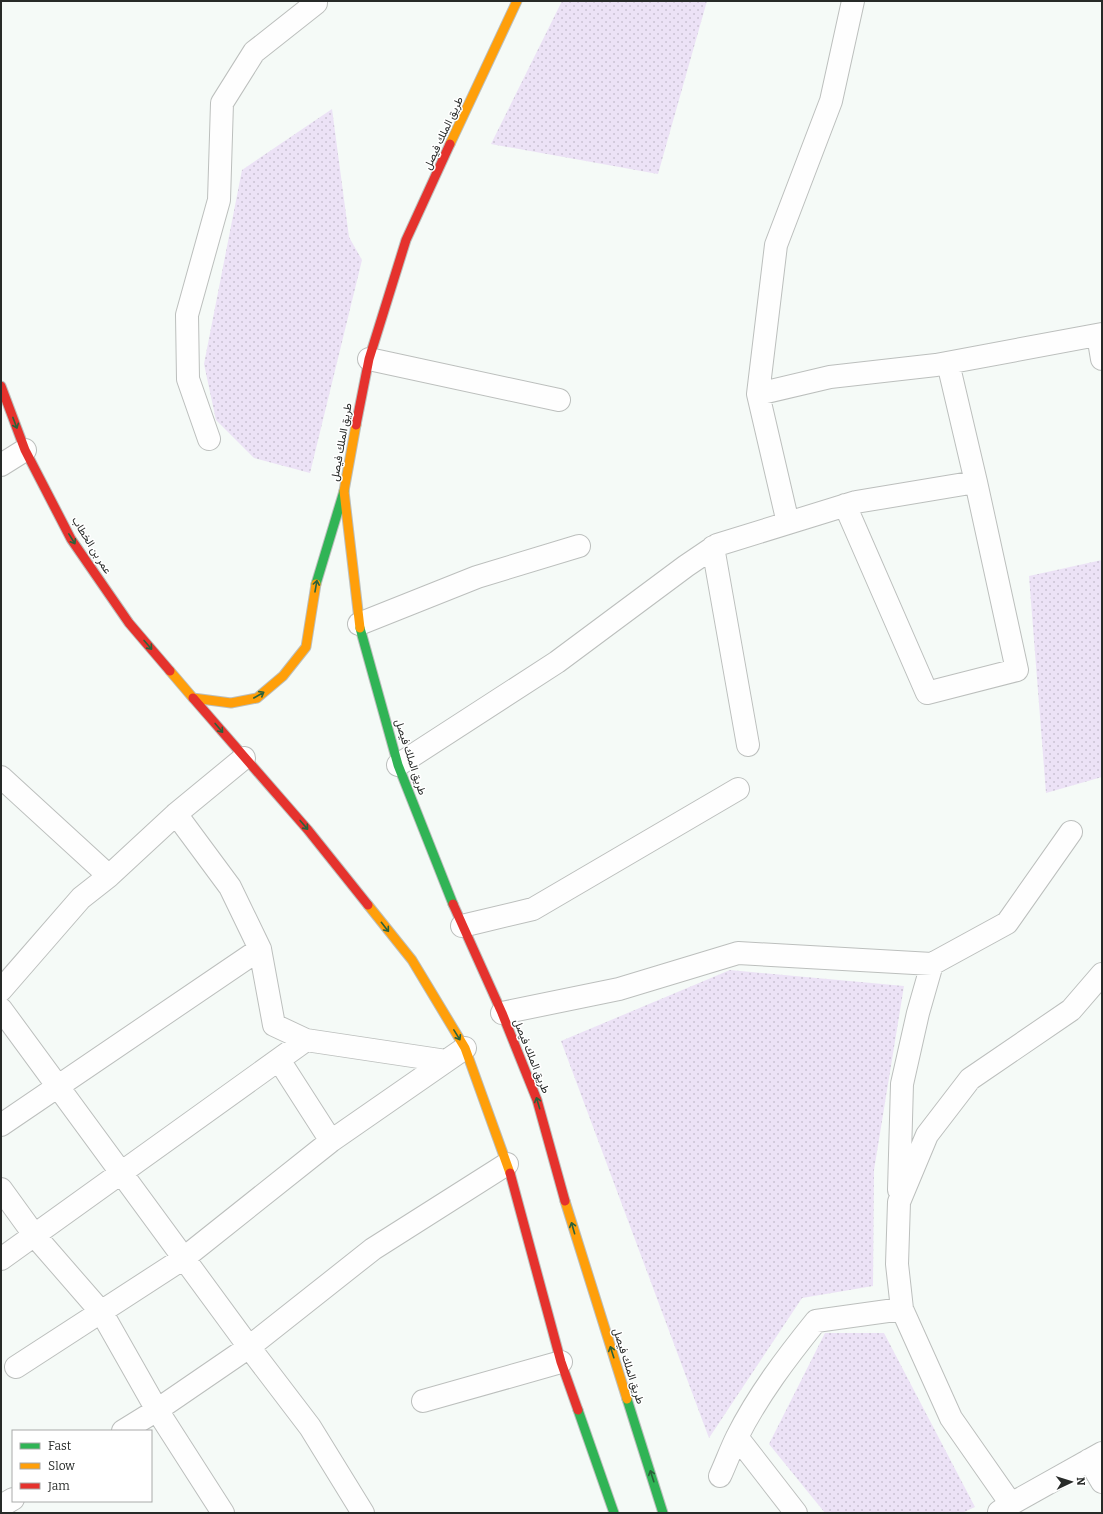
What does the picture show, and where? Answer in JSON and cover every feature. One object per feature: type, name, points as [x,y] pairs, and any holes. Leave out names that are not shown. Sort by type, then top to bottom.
[{"type":"main road","name":"طريق الملك فيصل","points":[[517,1],[406,240],[369,359],[344,491],[359,624],[398,765],[462,926],[502,1013],[537,1100],[573,1229],[663,1513]]},
{"type":"main road","name":"عمر بن الخطاب","points":[[1,386],[25,450],[76,545],[129,623],[193,698]]},
{"type":"main road","points":[[193,698],[231,703],[257,698],[283,676],[306,647],[317,578],[344,491]]},
{"type":"main road","points":[[193,698],[308,830],[412,960],[465,1048],[507,1164],[561,1362],[614,1513]]},
{"type":"street","points":[[209,439],[188,379],[187,314],[219,200],[222,103],[254,52],[316,3],[316,1]]},
{"type":"street","points":[[788,523],[758,394],[776,245],[832,101],[853,1]]},
{"type":"street","points":[[758,394],[830,377],[948,363],[1100,335],[1102,359]]},
{"type":"street","points":[[369,359],[559,400]]},
{"type":"street","points":[[846,505],[926,693],[1017,670],[976,482],[948,363]]},
{"type":"street","points":[[2,462],[25,450]]},
{"type":"street","points":[[398,765],[557,662],[717,545],[856,502],[976,482]]},
{"type":"street","points":[[359,624],[478,577],[579,546]]},
{"type":"street","points":[[713,547],[748,746]]},
{"type":"street","points":[[244,758],[176,814],[109,876],[81,898],[1,1005],[58,1086],[249,1347],[310,1427],[363,1513]]},
{"type":"street","points":[[1,777],[109,876]]},
{"type":"street","points":[[462,926],[533,909],[738,789]]},
{"type":"street","points":[[176,814],[230,887],[260,949],[274,1025],[306,1040],[446,1061]]},
{"type":"street","points":[[502,1013],[619,989],[738,953],[932,964],[1007,923],[1071,832]]},
{"type":"street","points":[[1,1125],[260,949]]},
{"type":"street","points":[[932,964],[918,1013],[902,1084],[897,1264],[902,1309],[951,1418],[1004,1509],[1096,1456],[1102,1482]]},
{"type":"street","points":[[899,1202],[927,1135],[970,1079],[1071,1010],[1102,974]]},
{"type":"street","points":[[1,1259],[306,1040]]},
{"type":"street","points":[[16,1367],[102,1313],[184,1258],[331,1142],[465,1048]]},
{"type":"street","points":[[279,1060],[331,1142]]},
{"type":"street","points":[[124,1430],[157,1410],[249,1347],[374,1249],[507,1164]]},
{"type":"street","points":[[1,1189],[35,1236],[102,1313],[157,1410],[223,1513]]},
{"type":"street","points":[[720,1476],[737,1437],[763,1392],[792,1350],[816,1321],[902,1309]]},
{"type":"street","points":[[423,1401],[561,1362]]},
{"type":"street","points":[[737,1437],[796,1513]]},
{"type":"street","points":[[1,1506],[12,1500]]},
{"type":"shaded area","points":[[562,1],[707,1],[658,174],[491,144]]},
{"type":"shaded area","points":[[332,109],[349,237],[362,260],[310,473],[254,458],[216,420],[204,364],[242,170]]},
{"type":"shaded area","points":[[1102,560],[1102,777],[1046,793],[1029,576]]},
{"type":"shaded area","points":[[730,970],[904,986],[874,1170],[873,1286],[802,1298],[709,1438],[561,1041]]},
{"type":"shaded area","points":[[825,1333],[884,1333],[975,1507],[962,1513],[825,1513],[769,1444]]},
{"type":"traffic: fast","points":[[316,584],[344,491]]},
{"type":"traffic: fast","points":[[360,628],[398,765],[453,904]]},
{"type":"traffic: fast","points":[[627,1399],[663,1513]]},
{"type":"traffic: fast","points":[[578,1410],[614,1513]]},
{"type":"traffic: slow","points":[[450,144],[517,1]]},
{"type":"traffic: slow","points":[[356,425],[344,491],[360,628]]},
{"type":"traffic: slow","points":[[170,671],[193,698],[231,703],[257,698],[283,676],[306,647],[316,584]]},
{"type":"traffic: slow","points":[[368,905],[412,960],[465,1048],[510,1173]]},
{"type":"traffic: slow","points":[[565,1201],[627,1399]]},
{"type":"traffic: jam","points":[[356,425],[369,359],[406,240],[450,144]]},
{"type":"traffic: jam","points":[[1,386],[25,450],[71,539],[129,623],[170,671]]},
{"type":"traffic: jam","points":[[193,698],[308,830],[368,905]]},
{"type":"traffic: jam","points":[[453,904],[502,1013],[537,1100],[565,1201]]},
{"type":"traffic: jam","points":[[510,1173],[561,1362],[578,1410]]}]
